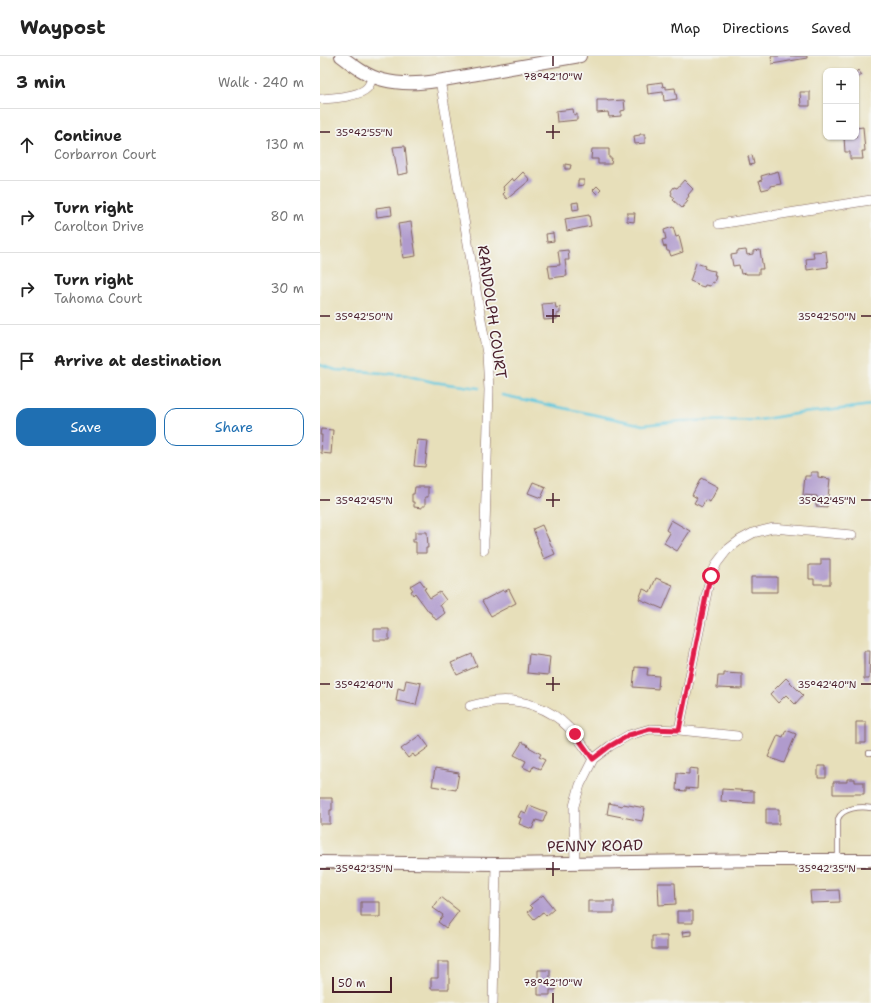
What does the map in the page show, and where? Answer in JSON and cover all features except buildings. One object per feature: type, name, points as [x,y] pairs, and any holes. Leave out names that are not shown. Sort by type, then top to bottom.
[{"type":"street","points":[[341,56],[352,65],[373,77],[396,82],[413,83],[440,80],[541,59],[580,56]]},
{"type":"street","points":[[320,100],[353,95],[362,92],[367,88],[373,77]]},
{"type":"street","name":"RANDOLPH COURT","points":[[440,80],[487,354],[489,390],[484,550]]},
{"type":"street","points":[[719,224],[871,200]]},
{"type":"street","points":[[679,730],[708,586],[717,563],[727,550],[740,540],[753,533],[773,528],[852,535]]},
{"type":"street","points":[[470,706],[495,701],[517,701],[541,708],[560,719],[568,726],[593,759]]},
{"type":"street","points":[[575,862],[574,806],[580,785],[593,759],[610,746],[629,735],[650,729],[679,730],[737,736]]},
{"type":"street","name":"PENNY ROAD","points":[[320,862],[496,864],[871,860]]},
{"type":"street","points":[[493,1003],[496,864]]},
{"type":"lane","points":[[838,860],[838,819],[840,815],[852,809],[871,808]]},
{"type":"waterway","points":[[320,365],[336,370],[405,375],[433,382],[479,388]]},
{"type":"waterway","points":[[502,395],[643,425],[682,421],[759,420],[801,413],[871,405]]},
{"type":"route","points":[[575,734],[593,759],[610,746],[629,735],[650,729],[679,730],[711,576]]}]
